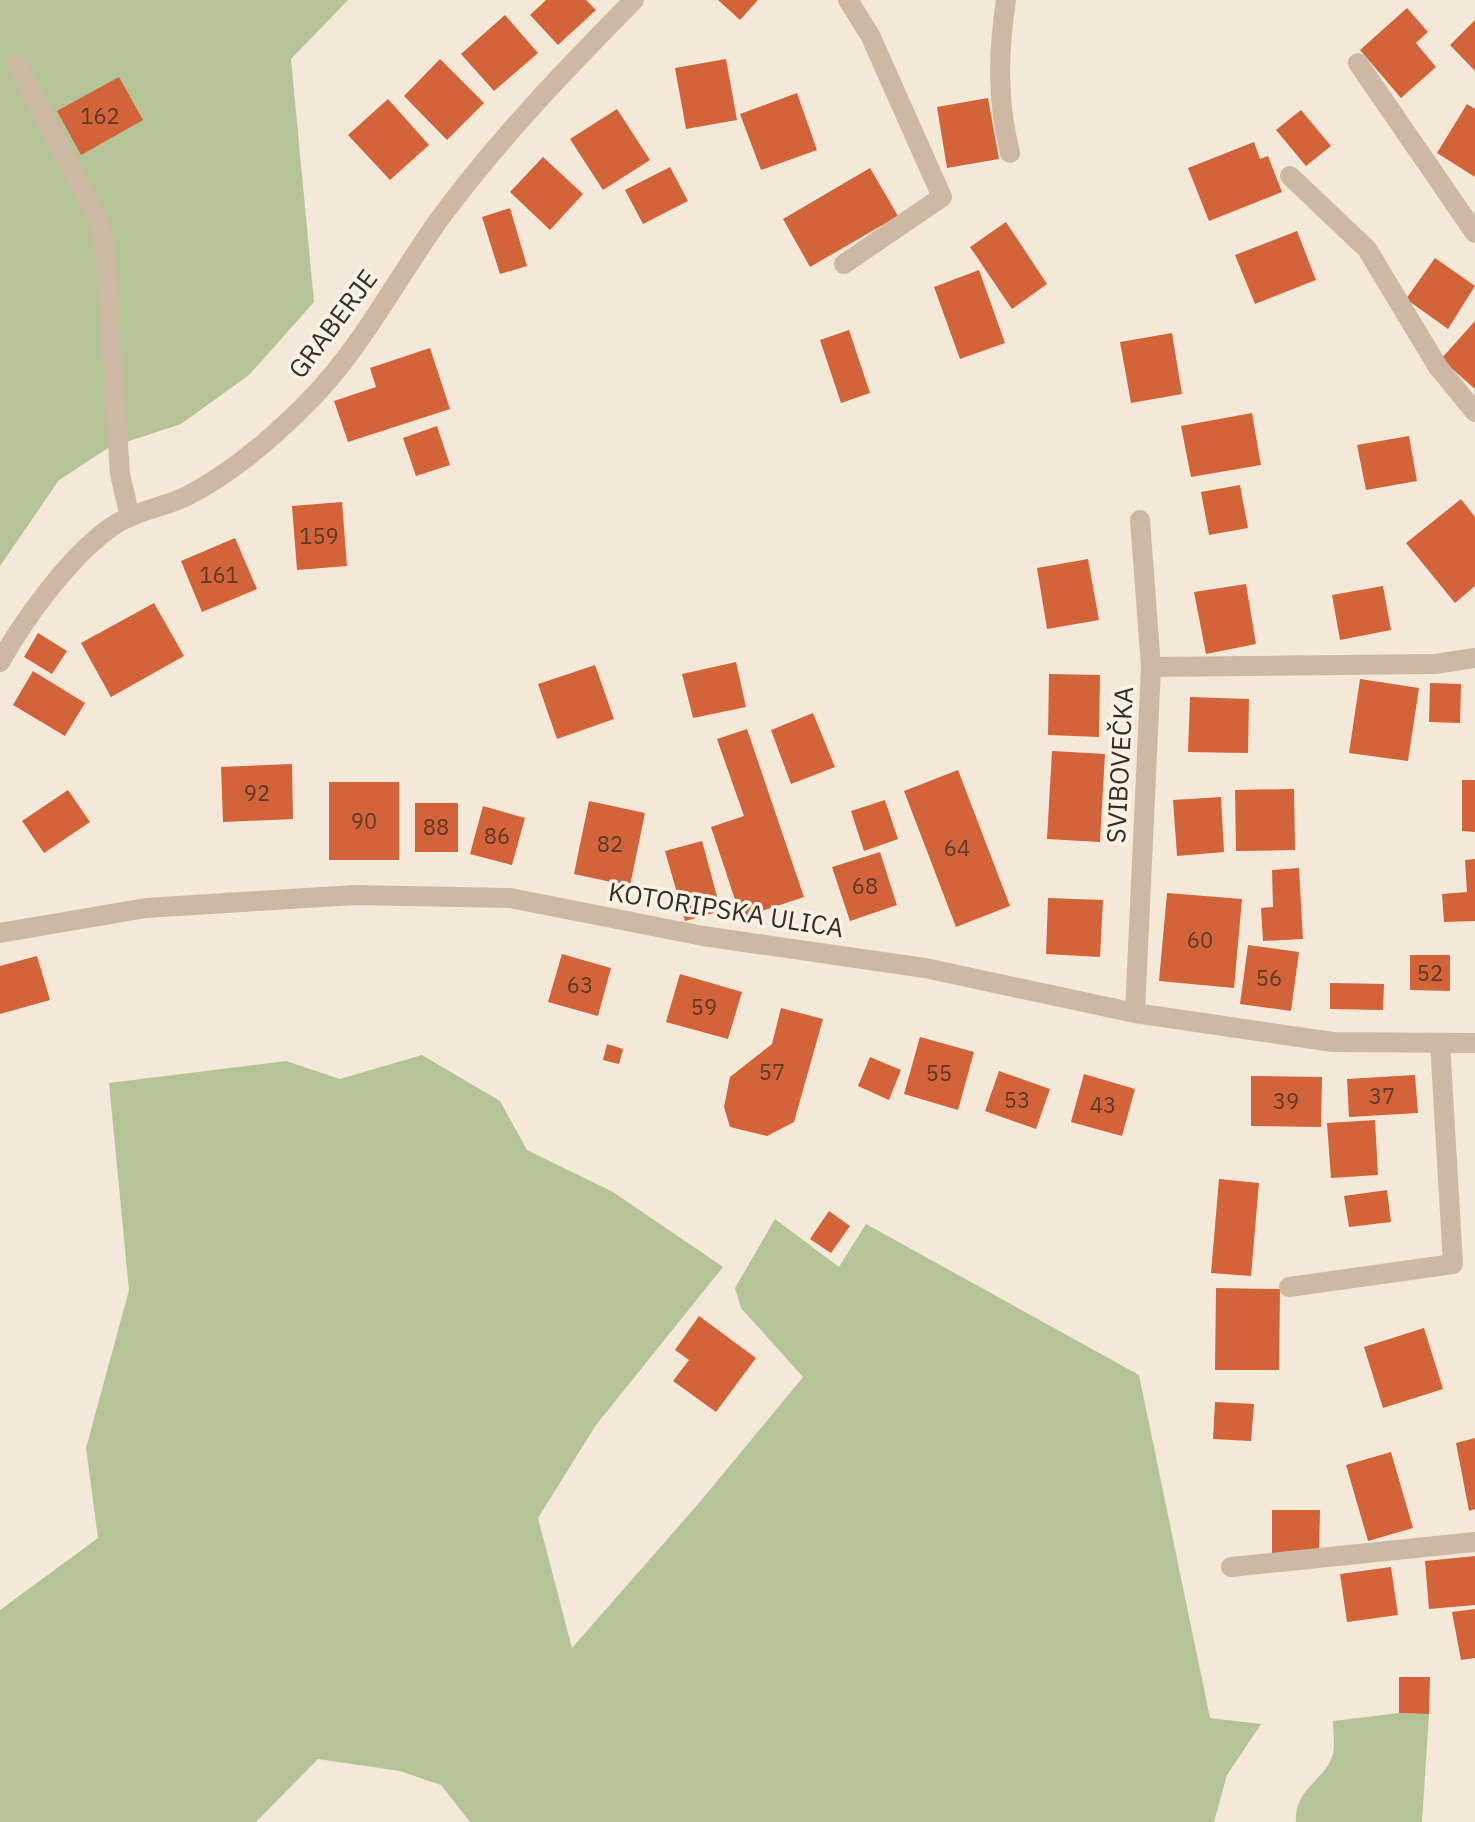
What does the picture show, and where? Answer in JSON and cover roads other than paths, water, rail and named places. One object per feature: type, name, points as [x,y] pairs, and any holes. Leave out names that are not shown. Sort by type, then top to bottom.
[{"type":"street","name":"GRABERJE","points":[[0,662],[79,557],[116,524],[205,486],[243,459],[341,367],[438,222],[523,113],[634,0]]},
{"type":"street","points":[[844,264],[942,197],[870,35],[848,0]]},
{"type":"street","points":[[1006,0],[999,45],[999,92],[1010,153]]},
{"type":"street","points":[[1358,63],[1475,233]]},
{"type":"street","points":[[17,64],[98,220],[105,247],[120,474],[130,517]]},
{"type":"street","points":[[1290,176],[1367,249],[1438,367],[1475,412]]},
{"type":"street","name":"SVIBOVEČKA","points":[[1135,1013],[1151,667],[1140,520]]},
{"type":"street","points":[[1151,667],[1435,664],[1475,658]]},
{"type":"street","name":"KOTORIPSKA ULICA","points":[[0,933],[40,923],[146,908],[354,895],[510,898],[703,936],[925,968],[1135,1013],[1333,1042],[1475,1043]]},
{"type":"street","points":[[1289,1287],[1453,1264],[1440,1043]]},
{"type":"street","points":[[1231,1567],[1475,1542]]}]
